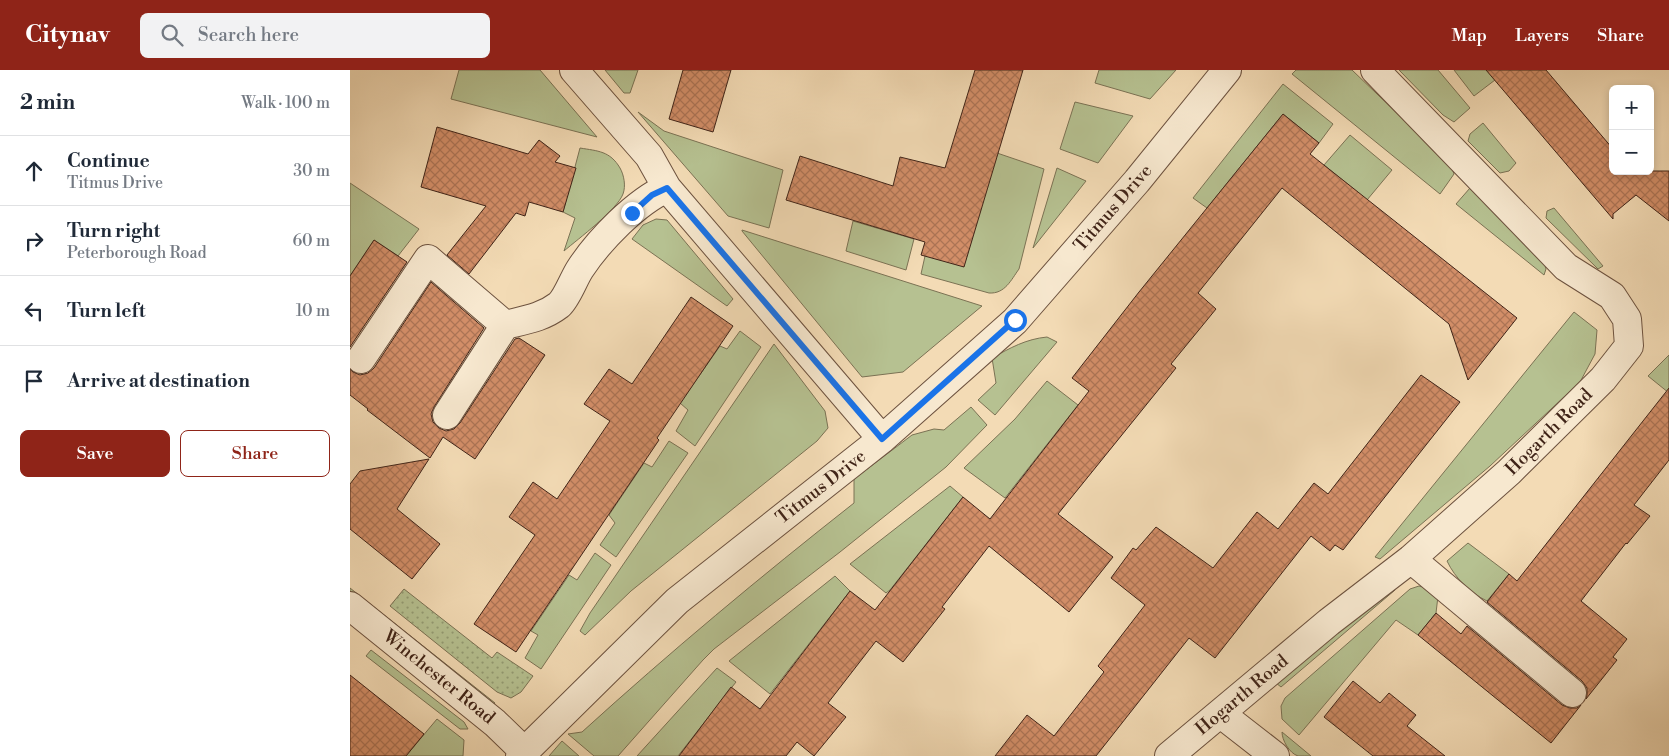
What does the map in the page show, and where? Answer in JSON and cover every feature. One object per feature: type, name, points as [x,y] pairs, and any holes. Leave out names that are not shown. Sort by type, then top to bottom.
[{"type":"street","points":[[574,70],[649,156],[667,188],[882,439]]},
{"type":"street","name":"Titmus Drive","points":[[523,754],[677,601],[882,439],[1015,320],[1137,181],[1227,70]]},
{"type":"street","name":"Hogarth Road","points":[[1169,756],[1329,622],[1411,559],[1509,472],[1603,379],[1629,346],[1627,319],[1612,296],[1566,267],[1375,70]]},
{"type":"street","points":[[447,414],[505,325],[538,318],[560,304],[590,254],[652,195],[667,188]]},
{"type":"street","points":[[361,358],[428,260],[505,325]]},
{"type":"street","points":[[1411,559],[1572,693]]},
{"type":"street","name":"Winchester Road","points":[[350,606],[495,723],[523,754]]},
{"type":"street","points":[[1221,714],[1275,756]]},
{"type":"green space","points":[[459,70],[540,70],[597,137],[451,99]]},
{"type":"green space","points":[[605,70],[638,70],[630,93],[624,93]]},
{"type":"green space","points":[[1099,70],[1176,70],[1150,99],[1095,83]]},
{"type":"green space","points":[[1296,70],[1352,70],[1451,165],[1454,174],[1440,194],[1292,74]]},
{"type":"green space","points":[[1399,70],[1438,70],[1470,108],[1454,122],[1443,115]]},
{"type":"green space","points":[[1454,70],[1487,70],[1495,80],[1474,96]]},
{"type":"green space","points":[[1283,84],[1333,124],[1319,143],[1283,114],[1207,208],[1193,198]]},
{"type":"green space","points":[[1075,102],[1133,116],[1098,163],[1060,149]]},
{"type":"green space","points":[[638,112],[664,131],[783,170],[769,228],[728,216]]},
{"type":"green space","points":[[1483,123],[1516,163],[1509,171],[1500,173],[1468,141],[1470,134]]},
{"type":"green space","points":[[1350,135],[1392,170],[1367,200],[1324,165]]},
{"type":"green space","points":[[580,148],[603,153],[612,158],[623,174],[624,191],[619,201],[605,216],[564,251],[575,218],[563,212]]},
{"type":"green space","points":[[997,153],[1044,169],[1019,269],[1003,289],[995,293],[921,274],[925,256]]},
{"type":"green space","points":[[1057,168],[1086,181],[1033,248]]},
{"type":"green space","points":[[350,183],[419,229],[398,256],[374,240],[350,276]]},
{"type":"green space","points":[[1470,188],[1476,190],[1543,258],[1546,269],[1544,275],[1456,204]]},
{"type":"green space","points":[[1554,208],[1603,266],[1598,269],[1546,218],[1547,211]]},
{"type":"green space","points":[[656,219],[667,220],[733,299],[727,306],[632,239],[643,225]]},
{"type":"green space","points":[[853,221],[914,239],[906,270],[846,251]]},
{"type":"green space","points":[[742,231],[982,306],[903,372],[862,377]]},
{"type":"green space","points":[[1574,312],[1597,330],[1595,354],[1580,382],[1490,466],[1380,559],[1375,557]]},
{"type":"green space","points":[[740,331],[761,347],[695,446],[676,431],[688,410],[680,403],[720,346],[727,349]]},
{"type":"green space","points":[[1047,337],[1057,342],[995,415],[978,400],[996,383],[992,358],[1025,342]]},
{"type":"green space","points":[[774,344],[825,411],[828,428],[817,441],[631,591],[585,635],[580,631],[590,613]]},
{"type":"green space","points":[[1669,355],[1669,393],[1648,376]]},
{"type":"green space","points":[[1047,381],[1078,405],[1005,498],[964,468],[1015,419]]},
{"type":"green space","points":[[971,407],[987,425],[946,467],[714,649],[618,756],[594,756],[568,734],[582,732],[716,615],[854,503],[854,479],[912,435],[934,429],[944,430]]},
{"type":"green space","points":[[669,441],[688,453],[616,557],[600,545],[615,523],[609,515],[644,463],[652,467]]},
{"type":"green space","points":[[950,486],[963,497],[890,590],[886,593],[850,564]]},
{"type":"green space","points":[[1468,543],[1509,574],[1487,601],[1475,594],[1464,584],[1454,573],[1447,561]]},
{"type":"green space","points":[[595,553],[611,565],[541,669],[525,658],[538,635],[531,631],[569,575],[577,580]]},
{"type":"green space","points":[[835,576],[850,591],[770,694],[729,661]]},
{"type":"green space","points":[[1390,584],[1395,590],[1281,687],[1276,683]]},
{"type":"green space","points":[[1419,586],[1431,589],[1438,596],[1436,613],[1418,635],[1396,620],[1299,735],[1282,719],[1281,706],[1285,698],[1410,589]]},
{"type":"green space","points":[[350,588],[495,703],[491,708],[350,595]]},
{"type":"green space","points":[[404,589],[492,658],[497,652],[533,676],[521,692],[511,698],[497,692],[390,606]]},
{"type":"green space","points":[[371,650],[464,722],[468,729],[460,729],[366,656]]},
{"type":"green space","points":[[717,668],[736,682],[678,756],[637,756]]},
{"type":"green space","points":[[437,719],[464,740],[463,756],[406,756]]},
{"type":"green space","points":[[1282,732],[1311,756],[1298,756],[1292,752],[1285,742]]},
{"type":"green space","points":[[562,741],[579,756],[549,756]]},
{"type":"building","points":[[683,70],[731,70],[713,132],[669,119]]},
{"type":"building","points":[[975,70],[1023,70],[964,267],[921,255],[925,242],[786,200],[800,156],[893,186],[900,157],[945,168]]},
{"type":"building","points":[[1486,70],[1546,70],[1609,144],[1609,175],[1654,175],[1654,171],[1669,171],[1669,221],[1636,195],[1613,214],[1613,219]]},
{"type":"building","points":[[1283,114],[1319,143],[1310,154],[1517,318],[1468,380],[1449,324],[1282,188],[1198,293],[1216,309],[1171,364],[1176,368],[1058,514],[1113,557],[1069,612],[989,546],[942,607],[945,609],[903,662],[876,641],[828,703],[846,717],[814,756],[797,742],[786,756],[679,756],[731,687],[760,709],[850,591],[875,610],[963,497],[990,519],[1089,391],[1072,378]]},
{"type":"building","points":[[437,127],[528,154],[539,140],[560,156],[555,162],[576,168],[563,212],[529,202],[525,216],[516,213],[469,274],[447,255],[486,206],[421,187]]},
{"type":"building","points":[[374,240],[407,262],[350,347],[350,276]]},
{"type":"building","points":[[431,282],[484,328],[434,407],[431,414],[433,422],[439,428],[446,431],[454,429],[460,423],[515,339],[519,338],[545,355],[475,459],[443,437],[430,458],[350,395],[350,369],[360,375],[368,373],[374,368]]},
{"type":"building","points":[[691,297],[733,326],[657,438],[659,440],[516,652],[474,624],[535,535],[509,517],[533,482],[557,499],[610,421],[584,404],[609,369],[632,384]]},
{"type":"building","points":[[1421,375],[1460,402],[1343,550],[1335,545],[1330,551],[1311,536],[1215,658],[1189,638],[1096,756],[995,756],[1027,715],[1054,736],[1104,672],[1098,666],[1145,605],[1111,578],[1133,548],[1136,550],[1156,527],[1213,568],[1257,512],[1278,529],[1314,483],[1328,494]]},
{"type":"building","points":[[1669,388],[1669,460],[1634,505],[1650,516],[1626,543],[1581,601],[1627,639],[1613,657],[1617,660],[1586,699],[1587,688],[1582,681],[1487,602],[1509,574],[1517,581]]},
{"type":"building","points":[[429,459],[397,509],[440,544],[412,579],[350,529],[350,484],[360,471]]},
{"type":"building","points":[[1436,613],[1461,634],[1467,626],[1562,705],[1577,708],[1581,705],[1551,743],[1418,635]]},
{"type":"building","points":[[350,675],[424,734],[406,756],[350,756]]},
{"type":"building","points":[[1353,681],[1380,703],[1389,693],[1416,715],[1407,726],[1445,756],[1373,756],[1324,717]]},
{"type":"route","points":[[632,213],[652,195],[667,188],[882,439],[1015,320]]}]
